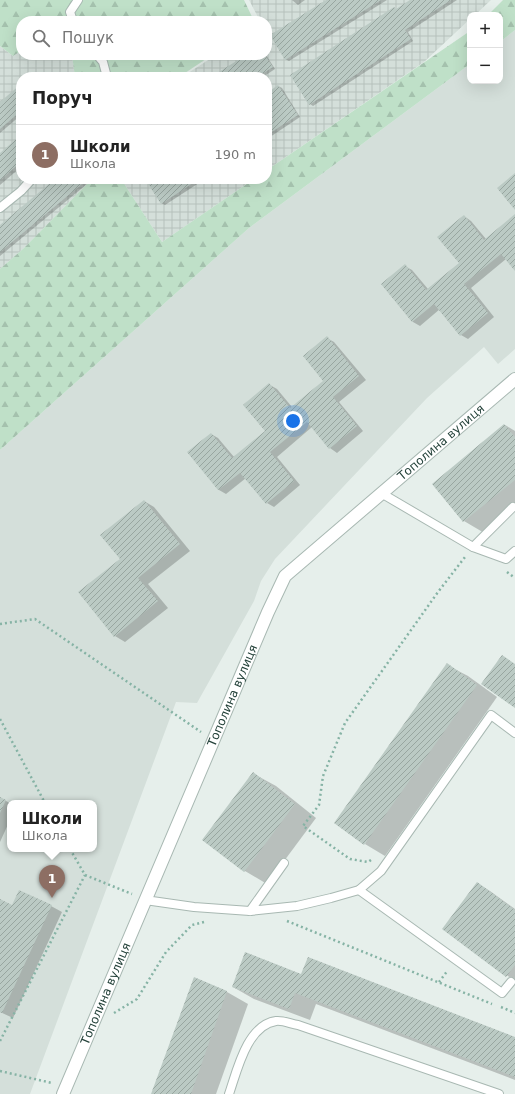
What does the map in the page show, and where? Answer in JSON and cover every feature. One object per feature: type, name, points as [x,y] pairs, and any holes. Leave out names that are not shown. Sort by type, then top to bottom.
[{"type":"street","name":"Тополина вулиця","points":[[64,1090],[268,612],[285,576],[515,379]]},
{"type":"lane","points":[[71,16],[70,12],[78,0]]},
{"type":"lane","points":[[102,60],[106,72]]},
{"type":"lane","points":[[0,208],[27,184]]},
{"type":"lane","points":[[381,493],[473,548],[506,558],[515,550]]},
{"type":"lane","points":[[473,548],[513,507]]},
{"type":"lane","points":[[145,900],[194,907],[250,910],[297,906],[359,890],[380,870],[491,715],[515,732]]},
{"type":"lane","points":[[250,910],[284,863]]},
{"type":"lane","points":[[359,890],[502,993],[511,982]]},
{"type":"lane","points":[[228,1094],[244,1053],[254,1035],[263,1026],[277,1021],[298,1025],[499,1094]]},
{"type":"path","points":[[374,859],[368,862],[350,859],[303,826],[319,805],[323,776],[345,723],[438,592],[473,548]]},
{"type":"path","points":[[0,624],[35,619],[213,741]]},
{"type":"path","points":[[0,719],[43,800]]},
{"type":"path","points":[[72,852],[84,875],[145,900]]},
{"type":"path","points":[[0,1041],[84,875]]},
{"type":"path","points":[[283,919],[515,1013]]},
{"type":"path","points":[[112,1014],[137,999],[166,952],[192,926],[205,921]]},
{"type":"path","points":[[0,1072],[64,1090]]},
{"type":"shaded area","points":[[249,0],[491,0],[478,12],[467,12],[467,22],[424,62],[272,167],[272,72],[190,72],[208,60],[272,60],[272,16],[257,16]]},
{"type":"shaded area","points":[[515,30],[515,349],[498,364],[484,347],[427,398],[275,559],[261,581],[254,601],[197,703],[176,702],[30,1094],[0,1094],[0,450],[249,228],[467,66],[467,84],[503,84],[503,40]]},
{"type":"shaded area","points":[[0,46],[13,56],[16,54],[16,60],[73,60],[74,72],[16,72],[16,184],[87,184],[24,248],[0,269]]},
{"type":"shaded area","points":[[124,184],[247,184],[162,242]]},
{"type":"green space","points":[[0,0],[244,0],[252,16],[16,16],[16,54],[13,56],[0,46]]},
{"type":"green space","points":[[503,0],[515,0],[515,30],[503,40],[503,12],[491,12]]},
{"type":"green space","points":[[467,33],[467,66],[249,228],[0,450],[0,269],[24,248],[87,184],[124,184],[162,242],[247,184],[272,184],[272,167]]},
{"type":"green space","points":[[73,60],[204,60],[186,72],[74,72]]},
{"type":"building","points":[[326,0],[381,0],[285,60],[272,38],[272,34]]},
{"type":"building","points":[[410,0],[451,0],[405,30],[411,39],[309,105],[290,75],[394,7],[396,9]]},
{"type":"building","points":[[238,60],[268,60],[273,67],[265,72],[219,72]]},
{"type":"building","points":[[278,85],[298,115],[272,132],[272,89]]},
{"type":"building","points":[[16,88],[16,115],[0,129],[0,102]]},
{"type":"building","points":[[16,139],[16,166],[0,180],[0,153]]},
{"type":"building","points":[[515,173],[515,210],[497,188]]},
{"type":"building","points":[[49,184],[82,184],[0,252],[0,225]]},
{"type":"building","points":[[148,184],[191,184],[161,204]]},
{"type":"building","points":[[515,214],[515,271],[501,254],[464,284],[488,313],[460,336],[434,304],[412,322],[381,284],[405,264],[426,290],[459,263],[437,237],[464,215],[484,240]]},
{"type":"building","points":[[327,336],[359,376],[333,397],[357,426],[329,449],[307,422],[270,452],[294,481],[266,504],[240,473],[218,490],[187,452],[211,433],[232,458],[265,431],[243,405],[269,383],[290,408],[323,381],[303,356]]},
{"type":"building","points":[[504,424],[515,437],[515,480],[463,522],[432,484]]},
{"type":"building","points":[[144,500],[180,544],[138,578],[158,601],[114,637],[78,592],[120,559],[100,535]]},
{"type":"building","points":[[502,655],[515,664],[515,708],[481,684]]},
{"type":"building","points":[[447,663],[477,685],[364,845],[334,823]]},
{"type":"building","points":[[253,772],[295,804],[244,872],[202,840]]},
{"type":"building","points":[[0,797],[6,800],[0,813]]},
{"type":"building","points":[[477,882],[515,910],[515,965],[506,977],[442,929]]},
{"type":"building","points":[[19,890],[52,905],[2,1013],[0,1012],[0,899],[12,905]]},
{"type":"building","points":[[245,952],[301,974],[308,957],[515,1037],[515,1077],[295,993],[289,1009],[232,987]]},
{"type":"building","points":[[194,977],[227,991],[191,1094],[151,1094]]},
{"type":"place","name":"Школи","points":[[52,898]]}]
